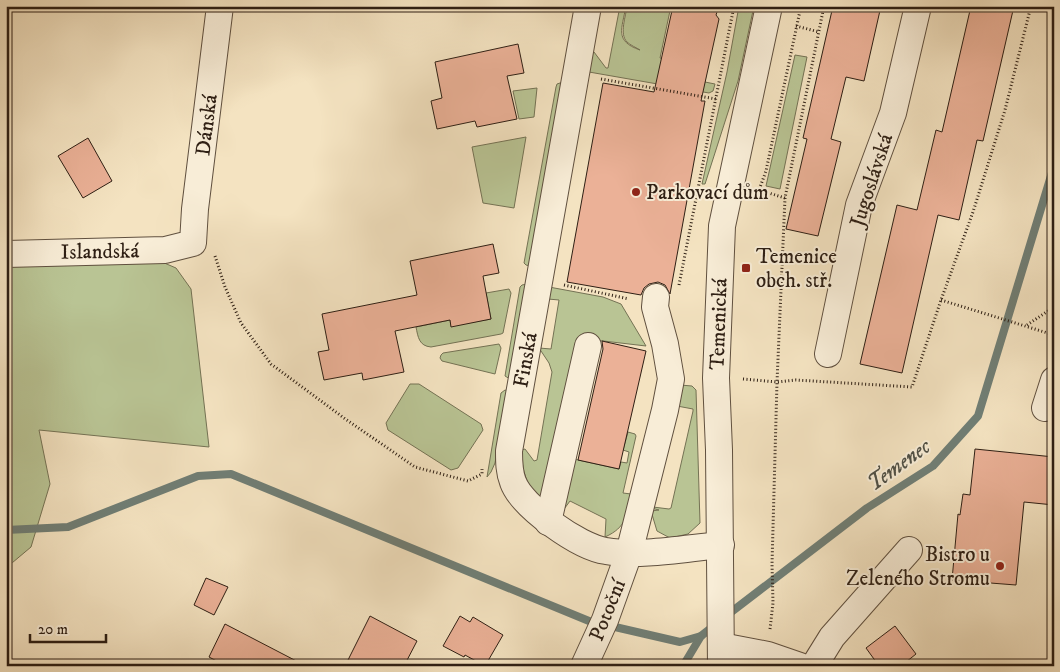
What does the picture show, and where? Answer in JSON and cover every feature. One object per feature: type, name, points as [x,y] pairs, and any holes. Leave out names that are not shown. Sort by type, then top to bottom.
[{"type":"street","name":"Dánská","points":[[203,246],[195,209],[220,6]]},
{"type":"street","name":"Finská","points":[[588,6],[509,451],[513,482],[520,495],[548,522],[588,546],[605,551],[629,553],[721,557]]},
{"type":"street","name":"Temenická","points":[[768,6],[722,226],[716,378],[721,557],[721,648],[768,655],[800,666]]},
{"type":"street","name":"Jugoslávská","points":[[828,354],[859,205],[893,113],[918,6]]},
{"type":"street","name":"Islandská","points":[[6,254],[165,250],[203,246]]},
{"type":"street","name":"Potoční","points":[[584,666],[605,620],[629,553],[665,410],[671,379],[665,344],[655,307],[656,297]]},
{"type":"street","points":[[548,522],[588,346]]},
{"type":"street","points":[[1045,408],[1054,380]]},
{"type":"street","points":[[814,666],[832,637],[909,550]]},
{"type":"path","points":[[786,198],[759,190],[766,171],[801,6]]},
{"type":"path","points":[[773,603],[772,564],[777,382],[786,198],[824,6]]},
{"type":"path","points":[[743,380],[777,382],[796,380],[912,387],[973,212],[1005,110],[1031,6]]},
{"type":"path","points":[[796,26],[819,32]]},
{"type":"path","points":[[625,83],[716,99]]},
{"type":"path","points":[[203,246],[241,324],[272,364],[344,418],[416,467],[468,481],[482,474],[483,465]]},
{"type":"path","points":[[941,300],[1054,335]]},
{"type":"path","points":[[1026,326],[1054,307]]},
{"type":"green space","points":[[620,6],[626,6],[622,28],[623,38],[626,43],[640,50],[628,43],[623,34],[627,6],[671,6],[660,58],[707,69],[705,82],[715,84],[713,91],[709,93],[589,72],[592,53],[594,52],[606,68],[608,68]]},
{"type":"green space","points":[[739,6],[754,6],[738,81],[705,184],[702,184],[727,72]]},
{"type":"green space","points":[[795,55],[807,57],[780,189],[766,186]]},
{"type":"green space","points":[[563,82],[530,266],[524,263],[556,87],[557,84]]},
{"type":"green space","points":[[537,88],[534,117],[519,119],[513,91]]},
{"type":"green space","points":[[526,137],[514,208],[483,203],[472,147]]},
{"type":"green space","points":[[6,262],[162,262],[176,268],[191,289],[209,447],[39,430],[50,484],[31,547],[6,568]]},
{"type":"green space","points":[[527,284],[510,379],[505,376],[520,287]]},
{"type":"green space","points":[[549,287],[603,297],[621,304],[646,346],[595,340],[545,505],[527,480],[521,450],[525,449],[534,461],[537,460],[552,372],[549,363],[539,348],[551,349],[559,300],[548,299]]},
{"type":"green space","points":[[509,289],[511,293],[503,333],[431,347],[424,345],[420,340],[416,327],[450,320],[451,326],[491,319],[486,293]]},
{"type":"green space","points":[[499,344],[501,348],[495,374],[442,361],[440,358],[443,353]]},
{"type":"green space","points":[[410,384],[419,384],[481,424],[483,430],[458,468],[451,470],[388,430],[386,423]]},
{"type":"green space","points":[[680,385],[692,386],[696,390],[700,523],[688,534],[670,538],[657,531],[651,511],[659,510],[651,508],[671,508],[693,411],[693,409],[677,406]]},
{"type":"green space","points":[[505,390],[508,391],[495,463],[487,477],[501,393]]},
{"type":"green space","points":[[628,432],[636,436],[623,493],[631,494],[622,525],[605,537],[606,519],[570,501],[559,516],[569,458],[619,469],[621,462],[627,463],[629,452],[623,450]]},
{"type":"building","name":"Parkovací dům","points":[[673,6],[719,6],[716,15],[719,19],[701,101],[705,101],[670,294],[665,285],[658,282],[649,284],[644,288],[641,295],[567,282],[603,83],[654,92]]},
{"type":"building","points":[[833,6],[881,6],[864,81],[846,77],[831,139],[841,142],[818,236],[786,229],[807,139],[803,138]]},
{"type":"building","points":[[971,6],[1014,6],[983,141],[977,140],[959,220],[938,215],[902,373],[860,364],[897,205],[917,210],[936,130],[942,132]]},
{"type":"building","points":[[518,44],[524,73],[507,76],[517,119],[477,127],[475,121],[437,129],[431,101],[442,98],[435,62]]},
{"type":"building","points":[[88,138],[112,181],[83,198],[58,156]]},
{"type":"building","points":[[493,244],[499,273],[483,276],[491,319],[451,327],[450,320],[395,331],[404,372],[363,380],[362,373],[324,380],[318,352],[329,350],[322,314],[417,295],[410,261]]},
{"type":"building","points":[[602,341],[646,351],[619,469],[578,460],[603,349]]},
{"type":"building","points":[[975,449],[1054,457],[1054,505],[1024,502],[1016,585],[952,580],[958,514],[960,515],[963,494],[970,495]]},
{"type":"building","points":[[206,578],[228,587],[214,615],[194,605]]},
{"type":"building","points":[[370,616],[417,641],[404,666],[345,666]]},
{"type":"building","points":[[460,616],[470,622],[473,617],[503,635],[485,666],[443,646]]},
{"type":"building","points":[[225,624],[306,666],[226,666],[209,657]]},
{"type":"building","points":[[895,626],[916,654],[901,666],[879,666],[866,648]]},
{"type":"waterway","name":"Temenec","points":[[726,616],[867,508],[933,466],[978,416],[1054,166]]},
{"type":"waterway","points":[[6,530],[68,527],[198,476],[231,474],[589,621],[680,642],[701,636]]},
{"type":"waterway","name":"Temenec","points":[[683,666],[701,636],[715,625]]},
{"type":"place","name":"Parkovací dům","points":[[636,192]]},
{"type":"place","name":"Temenice obch. stř.","points":[[746,268]]},
{"type":"place","name":"Bistro u Zeleného Stromu","points":[[1000,566]]}]
